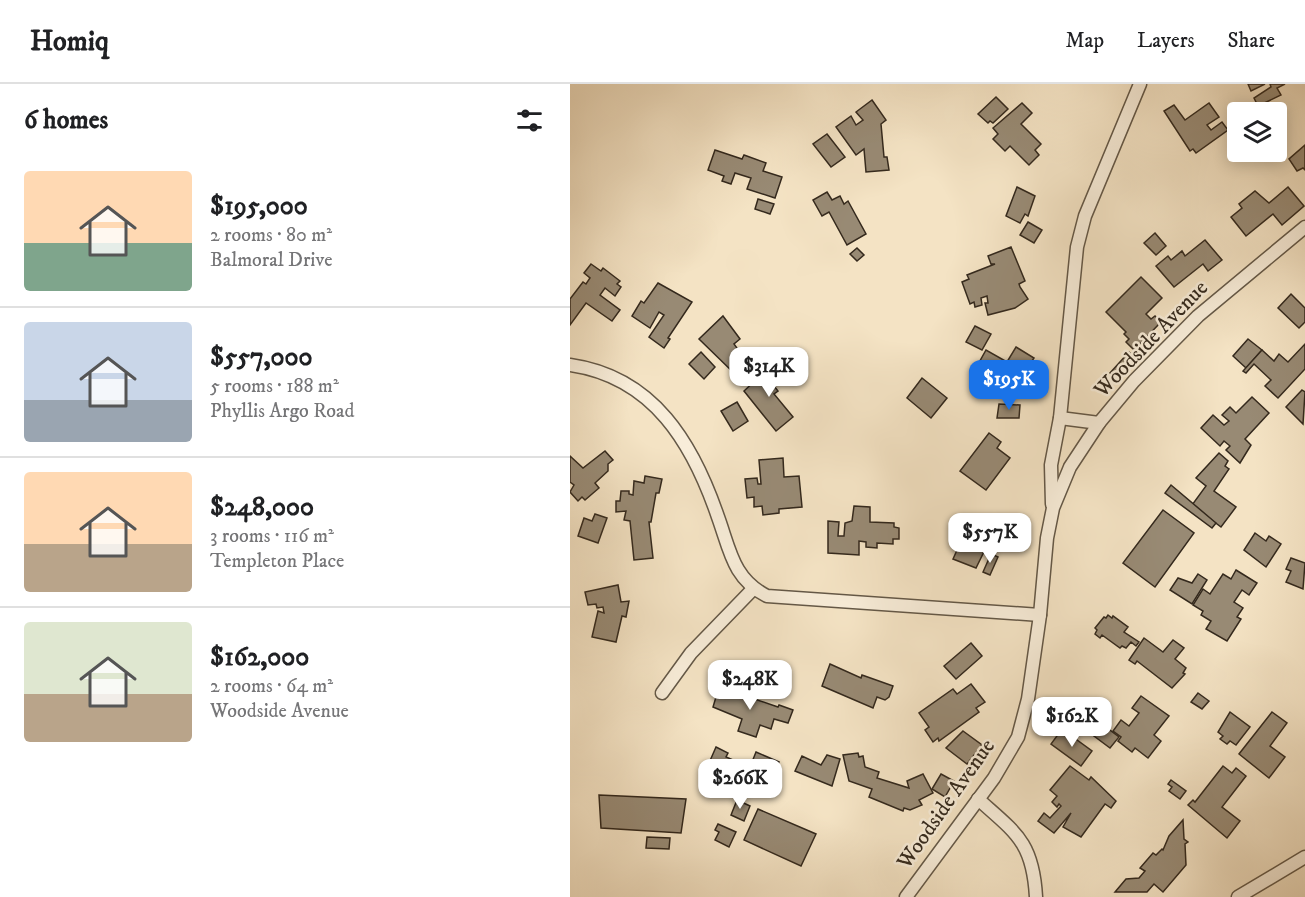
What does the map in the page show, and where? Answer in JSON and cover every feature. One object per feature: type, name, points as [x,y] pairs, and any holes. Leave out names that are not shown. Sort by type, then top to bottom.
[{"type":"street","points":[[1053,508],[1051,465],[1060,418],[1077,247],[1085,216],[1140,84]]},
{"type":"street","name":"Woodside Avenue","points":[[906,897],[978,799],[1018,737],[1026,707],[1040,615],[1047,538],[1053,508],[1070,467],[1099,423],[1134,381],[1198,316],[1305,227]]},
{"type":"street","points":[[570,365],[600,370],[616,379],[645,397],[676,428],[690,450],[707,486],[738,573],[753,589],[767,596],[1040,615]]},
{"type":"street","points":[[1060,418],[1099,423]]},
{"type":"street","points":[[662,693],[691,653],[753,589]]},
{"type":"street","points":[[978,799],[1013,831],[1029,852],[1033,862],[1036,897]]},
{"type":"street","points":[[1238,897],[1305,857]]},
{"type":"building","points":[[1248,84],[1265,84],[1251,91]]},
{"type":"building","points":[[1270,84],[1285,84],[1277,88],[1281,95],[1266,102],[1256,102],[1254,98],[1271,87]]},
{"type":"building","points":[[996,97],[1008,109],[993,123],[990,121],[988,123],[978,114]]},
{"type":"building","points":[[872,100],[886,120],[881,124],[884,157],[887,157],[889,170],[866,172],[864,149],[856,155],[836,127],[851,116],[856,125],[863,120],[856,112]]},
{"type":"building","points":[[1022,103],[1032,113],[1021,124],[1041,144],[1035,150],[1039,155],[1029,165],[1010,146],[1005,151],[993,139],[998,134],[993,128]]},
{"type":"building","points":[[1209,103],[1219,117],[1207,125],[1211,130],[1222,122],[1227,131],[1196,153],[1193,149],[1190,151],[1164,111],[1174,105],[1185,120]]},
{"type":"building","points":[[827,134],[845,157],[831,167],[813,144]]},
{"type":"building","points":[[1305,145],[1305,170],[1303,168],[1297,171],[1289,159]]},
{"type":"building","points":[[715,150],[742,159],[744,155],[766,163],[763,171],[782,177],[775,198],[747,189],[751,178],[735,173],[731,184],[722,181],[724,176],[708,170]]},
{"type":"building","points":[[1017,187],[1035,196],[1028,216],[1025,214],[1020,223],[1006,216]]},
{"type":"building","points":[[1288,187],[1304,206],[1282,225],[1273,214],[1246,236],[1231,217],[1242,208],[1239,204],[1255,191],[1269,203]]},
{"type":"building","points":[[827,192],[832,200],[840,196],[844,204],[848,201],[866,234],[847,245],[829,212],[822,216],[813,200]]},
{"type":"building","points":[[758,199],[774,204],[770,214],[755,209]]},
{"type":"building","points":[[1028,222],[1042,230],[1034,243],[1020,235]]},
{"type":"building","points":[[1155,233],[1166,246],[1156,255],[1144,243]]},
{"type":"building","points":[[1205,240],[1222,260],[1208,271],[1203,264],[1174,287],[1156,266],[1168,256],[1171,260],[1182,251],[1185,256]]},
{"type":"building","points":[[1011,247],[1025,281],[1019,284],[1028,299],[1015,308],[988,315],[985,303],[988,303],[987,296],[981,298],[982,305],[975,307],[974,302],[970,304],[962,282],[969,279],[967,275],[995,264],[991,264],[988,256]]},
{"type":"building","points":[[857,248],[864,255],[857,261],[850,254]]},
{"type":"building","points":[[591,264],[601,271],[603,268],[620,281],[617,284],[621,287],[615,296],[605,288],[600,295],[620,310],[612,321],[586,303],[570,325],[570,299],[583,282],[586,284],[590,278],[584,273]]},
{"type":"building","points":[[1141,277],[1162,298],[1146,314],[1151,319],[1155,316],[1161,322],[1134,350],[1126,342],[1129,339],[1124,334],[1126,332],[1106,312]]},
{"type":"building","points":[[658,283],[692,302],[664,348],[649,337],[664,315],[659,312],[650,328],[632,316],[641,301],[644,303]]},
{"type":"building","points":[[1291,294],[1305,308],[1305,322],[1299,328],[1278,308]]},
{"type":"building","points":[[723,316],[740,339],[734,344],[749,365],[737,376],[699,339]]},
{"type":"building","points":[[975,326],[991,334],[982,350],[966,342]]},
{"type":"building","points":[[1248,339],[1262,350],[1246,368],[1233,356]]},
{"type":"building","points":[[1305,344],[1305,369],[1278,398],[1265,386],[1271,380],[1254,364],[1246,373],[1243,371],[1262,350],[1274,361],[1279,354],[1288,362]]},
{"type":"building","points":[[1016,347],[1034,358],[1011,392],[1003,387],[998,395],[982,386],[988,375],[976,368],[986,350],[1007,362]]},
{"type":"building","points":[[701,352],[715,367],[704,379],[689,364]]},
{"type":"building","points":[[1129,352],[1137,359],[1118,380],[1110,373]]},
{"type":"building","points":[[774,363],[782,373],[771,382],[778,391],[774,394],[793,417],[776,431],[744,391]]},
{"type":"building","points":[[922,378],[947,398],[931,418],[907,398]]},
{"type":"building","points":[[1302,390],[1305,392],[1303,424],[1286,407]]},
{"type":"building","points":[[1252,397],[1269,413],[1245,439],[1251,445],[1240,463],[1226,450],[1230,446],[1224,441],[1220,446],[1201,428],[1213,415],[1224,425],[1229,421],[1222,415],[1230,407],[1236,413]]},
{"type":"building","points":[[737,402],[748,421],[733,431],[721,411]]},
{"type":"building","points":[[999,404],[1020,405],[1019,418],[997,418]]},
{"type":"building","points":[[989,433],[1001,442],[997,448],[1010,458],[986,490],[960,471]]},
{"type":"building","points":[[605,451],[613,460],[608,464],[608,471],[595,483],[599,488],[585,500],[582,497],[578,501],[570,492],[574,485],[570,482],[570,456],[583,468]]},
{"type":"building","points":[[1219,453],[1228,461],[1225,466],[1229,469],[1214,491],[1236,507],[1221,527],[1192,505],[1206,486],[1196,478]]},
{"type":"building","points":[[783,458],[784,477],[799,476],[802,507],[779,509],[779,513],[763,515],[762,506],[754,507],[754,497],[747,498],[745,479],[757,478],[758,484],[761,484],[759,460]]},
{"type":"building","points":[[645,476],[662,479],[659,493],[656,493],[651,522],[649,522],[653,558],[634,560],[630,521],[624,520],[626,511],[616,512],[616,501],[620,501],[621,491],[629,491],[629,494],[633,495],[634,481],[644,483]]},
{"type":"building","points":[[1171,485],[1216,523],[1212,528],[1165,493]]},
{"type":"building","points":[[854,506],[870,507],[870,522],[894,523],[894,527],[899,528],[899,539],[893,539],[893,544],[877,543],[877,548],[866,547],[866,542],[859,541],[859,555],[828,553],[828,521],[839,522],[838,536],[844,536],[845,523],[852,521]]},
{"type":"building","points":[[1163,510],[1194,533],[1155,587],[1123,563]]},
{"type":"building","points":[[595,514],[607,518],[598,543],[578,536],[584,518],[592,521]]},
{"type":"building","points":[[977,518],[996,527],[976,568],[953,559],[962,539],[966,541]]},
{"type":"building","points":[[1255,533],[1266,541],[1269,536],[1281,544],[1266,567],[1244,550]]},
{"type":"building","points":[[991,554],[998,557],[990,575],[983,572]]},
{"type":"building","points":[[1291,558],[1305,563],[1303,589],[1286,582],[1291,571],[1286,569]]},
{"type":"building","points":[[1236,570],[1257,583],[1249,595],[1242,590],[1234,602],[1243,608],[1237,617],[1241,619],[1227,641],[1206,629],[1211,621],[1201,615],[1203,611],[1193,605],[1203,589],[1210,594],[1223,574],[1231,579]]},
{"type":"building","points":[[1198,574],[1207,580],[1192,604],[1170,590],[1178,578],[1192,583]]},
{"type":"building","points":[[618,585],[621,602],[629,601],[626,617],[622,616],[616,642],[592,637],[598,611],[604,613],[603,607],[597,608],[596,604],[588,605],[585,592]]},
{"type":"building","points":[[1108,615],[1128,627],[1124,632],[1139,642],[1136,646],[1131,642],[1126,648],[1122,646],[1120,648],[1102,635],[1100,638],[1095,634],[1097,630],[1095,628]]},
{"type":"building","points":[[1144,638],[1163,652],[1173,640],[1184,648],[1175,659],[1186,668],[1183,673],[1185,674],[1172,688],[1137,661],[1135,664],[1129,660]]},
{"type":"building","points":[[971,643],[982,656],[956,679],[944,666]]},
{"type":"building","points":[[830,664],[861,678],[862,675],[893,686],[889,697],[885,700],[877,697],[873,708],[822,686]]},
{"type":"building","points":[[971,684],[985,702],[976,708],[979,712],[939,741],[938,738],[933,742],[925,730],[929,727],[919,713],[953,689],[957,694]]},
{"type":"building","points":[[719,687],[793,710],[788,723],[774,719],[771,729],[760,725],[756,737],[738,731],[742,719],[713,707]]},
{"type":"building","points":[[1198,693],[1209,701],[1202,709],[1191,702]]},
{"type":"building","points":[[1141,696],[1169,716],[1154,735],[1161,741],[1148,758],[1135,748],[1132,752],[1118,741],[1121,737],[1113,731],[1121,720],[1129,726],[1139,713],[1132,708]]},
{"type":"building","points":[[1230,712],[1250,727],[1236,745],[1230,741],[1227,744],[1220,739],[1223,736],[1218,732]]},
{"type":"building","points":[[1272,712],[1287,723],[1270,746],[1285,757],[1269,778],[1239,754]]},
{"type":"building","points":[[1090,715],[1119,737],[1110,748],[1082,727]]},
{"type":"building","points":[[1062,729],[1092,751],[1081,766],[1051,744]]},
{"type":"building","points":[[963,731],[982,745],[967,764],[946,748]]},
{"type":"building","points":[[716,747],[728,753],[726,757],[742,764],[737,775],[709,763]]},
{"type":"building","points":[[756,752],[779,762],[775,771],[752,762]]},
{"type":"building","points":[[858,753],[859,757],[863,756],[865,767],[879,772],[877,778],[909,788],[907,781],[923,774],[933,793],[919,800],[922,805],[910,810],[904,808],[903,811],[869,797],[872,789],[849,781],[843,755]]},
{"type":"building","points":[[827,755],[840,759],[832,786],[795,771],[802,756],[821,765]]},
{"type":"building","points":[[1070,766],[1089,780],[1091,777],[1116,801],[1111,808],[1105,804],[1081,837],[1063,827],[1071,813],[1054,833],[1038,821],[1044,813],[1050,818],[1061,806],[1059,804],[1057,807],[1052,802],[1057,796],[1050,790]]},
{"type":"building","points":[[1223,766],[1232,773],[1236,768],[1246,776],[1222,807],[1240,821],[1227,838],[1188,805],[1193,800],[1195,802]]},
{"type":"building","points":[[941,774],[954,781],[945,797],[932,789]]},
{"type":"building","points":[[1171,780],[1186,791],[1180,799],[1169,791],[1172,787],[1168,784]]},
{"type":"building","points":[[599,795],[686,799],[681,833],[601,828]]},
{"type":"building","points":[[737,800],[750,806],[744,821],[731,815]]},
{"type":"building","points":[[758,809],[816,834],[801,866],[744,840]]},
{"type":"building","points":[[1183,820],[1184,839],[1188,842],[1185,844],[1186,865],[1163,892],[1154,884],[1147,892],[1115,892],[1126,879],[1139,878],[1145,871],[1140,868],[1153,853],[1156,855],[1163,850],[1169,836]]},
{"type":"building","points":[[718,824],[736,832],[729,847],[715,840],[719,832],[715,830]]},
{"type":"building","points":[[647,837],[670,838],[669,849],[646,848]]}]
